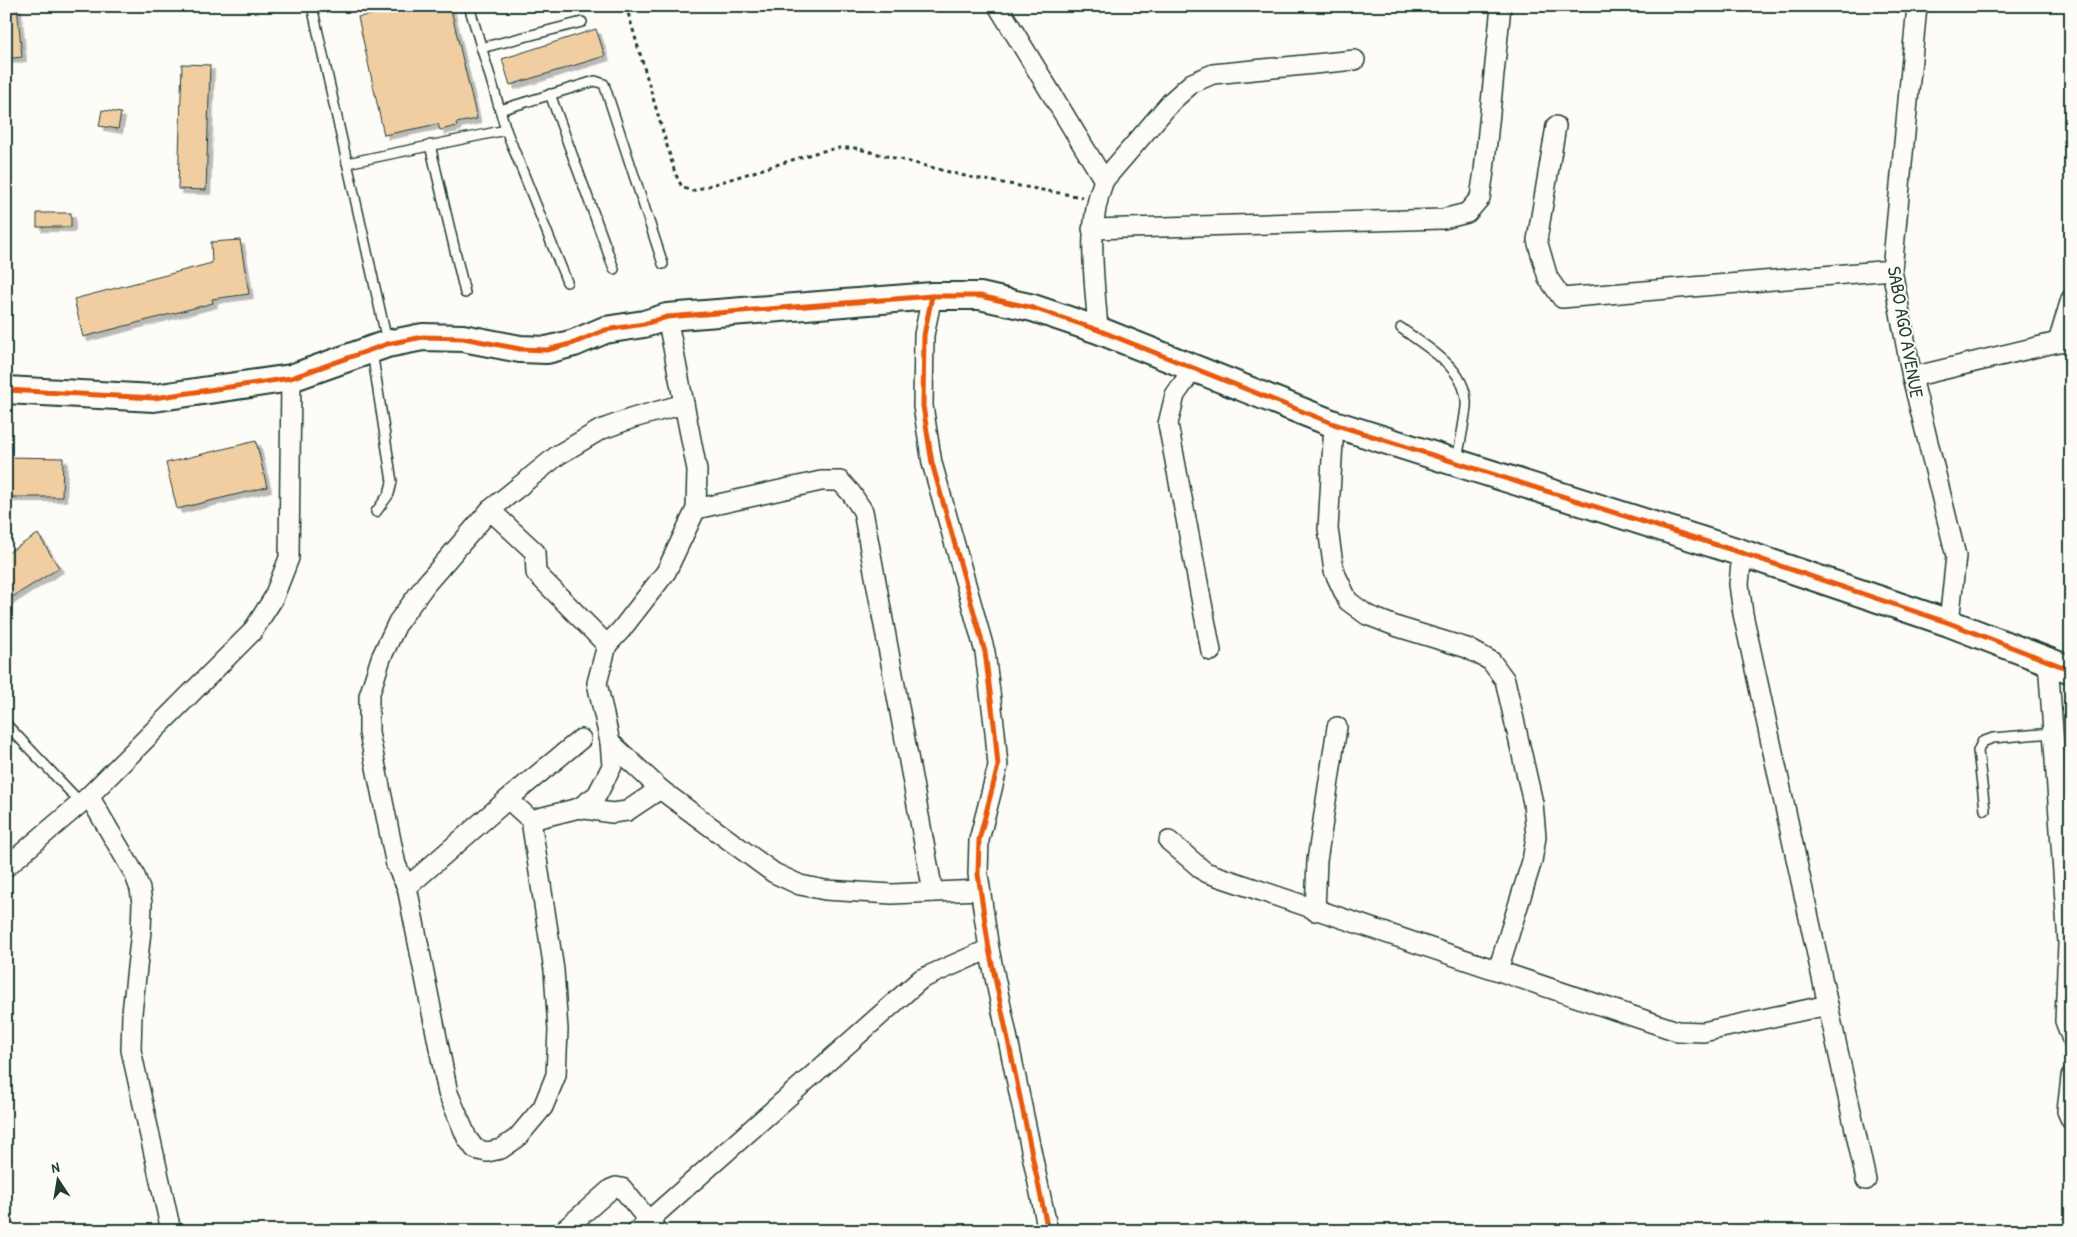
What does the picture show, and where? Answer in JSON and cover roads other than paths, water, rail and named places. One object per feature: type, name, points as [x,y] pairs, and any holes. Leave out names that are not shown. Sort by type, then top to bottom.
[{"type":"street","points":[[998,6],[1104,180]]},
{"type":"street","points":[[1092,229],[1443,219],[1467,213],[1480,198],[1501,6]]},
{"type":"street","name":"SABO AGO AVENUE","points":[[1917,6],[1892,270],[1912,377],[1956,556],[1949,624]]},
{"type":"street","points":[[1098,330],[1092,229],[1096,199],[1104,180],[1172,101],[1192,83],[1213,74],[1355,60]]},
{"type":"street","points":[[1556,126],[1537,240],[1548,278],[1562,298],[1892,270]]},
{"type":"street","points":[[932,296],[924,335],[923,406],[932,463],[985,652],[998,766],[979,840],[978,874],[989,949],[1048,1231]]},
{"type":"street","points":[[6,390],[154,398],[290,378],[380,346],[423,337],[463,338],[520,350],[547,350],[574,343],[605,330],[644,324],[667,317],[932,296],[980,296],[1033,308],[1098,330],[1334,424],[1742,553],[1949,624],[2059,666],[2053,733],[2067,855],[2069,943],[2065,1021],[2071,1037]]},
{"type":"street","points":[[1912,377],[2064,341],[2071,299]]},
{"type":"street","points":[[531,820],[579,808],[597,795],[612,766],[610,742],[597,683],[607,645],[666,572],[696,509],[697,470],[667,317]]},
{"type":"street","points":[[1194,368],[1175,395],[1168,424],[1211,651]]},
{"type":"street","points":[[6,867],[85,800],[252,632],[273,599],[289,558],[290,378]]},
{"type":"street","points":[[508,799],[531,820],[554,970],[558,1030],[556,1075],[543,1107],[517,1138],[500,1149],[487,1152],[475,1149],[467,1138],[448,1094],[407,887],[396,865],[369,733],[369,696],[381,658],[398,622],[426,584],[490,510],[558,455],[600,430],[633,418],[684,404]]},
{"type":"street","points":[[1334,424],[1328,529],[1334,571],[1348,602],[1367,615],[1467,648],[1491,661],[1505,680],[1533,802],[1536,837],[1532,861],[1498,970]]},
{"type":"street","points":[[696,509],[820,481],[840,481],[863,511],[933,892]]},
{"type":"street","points":[[490,510],[535,552],[536,573],[607,645]]},
{"type":"street","points":[[1742,553],[1739,584],[1743,614],[1866,1180]]},
{"type":"street","points":[[1315,911],[1317,861],[1337,727]]},
{"type":"street","points":[[407,887],[508,799],[581,739]]},
{"type":"street","points":[[610,742],[660,789],[774,873],[800,885],[825,890],[892,894],[980,890]]},
{"type":"street","points":[[579,808],[612,813],[628,811],[660,789]]},
{"type":"street","points":[[85,800],[134,873],[140,889],[142,903],[141,931],[132,1014],[131,1050],[171,1231]]},
{"type":"street","points":[[1169,841],[1206,872],[1315,911],[1498,970],[1677,1031],[1703,1032],[1828,1005]]},
{"type":"street","points":[[563,1231],[611,1189],[616,1187],[622,1188],[647,1227],[920,978],[989,949]]},
{"type":"street","points":[[2071,1077],[2067,1111],[2071,1120]]},
{"type":"lane","points":[[312,6],[347,162],[380,346],[392,482],[390,494],[376,512]]},
{"type":"lane","points":[[469,6],[506,130],[567,282]]},
{"type":"lane","points":[[481,48],[582,22]]},
{"type":"lane","points":[[500,110],[595,81],[604,84],[664,264]]},
{"type":"lane","points":[[550,94],[614,270]]},
{"type":"lane","points":[[347,162],[506,130]]},
{"type":"lane","points":[[430,145],[465,293]]},
{"type":"lane","points":[[1401,328],[1450,366],[1461,381],[1466,407],[1456,463]]},
{"type":"lane","points":[[6,724],[85,800]]},
{"type":"lane","points":[[1985,810],[1978,751],[1982,742],[1994,738],[2053,733]]}]
